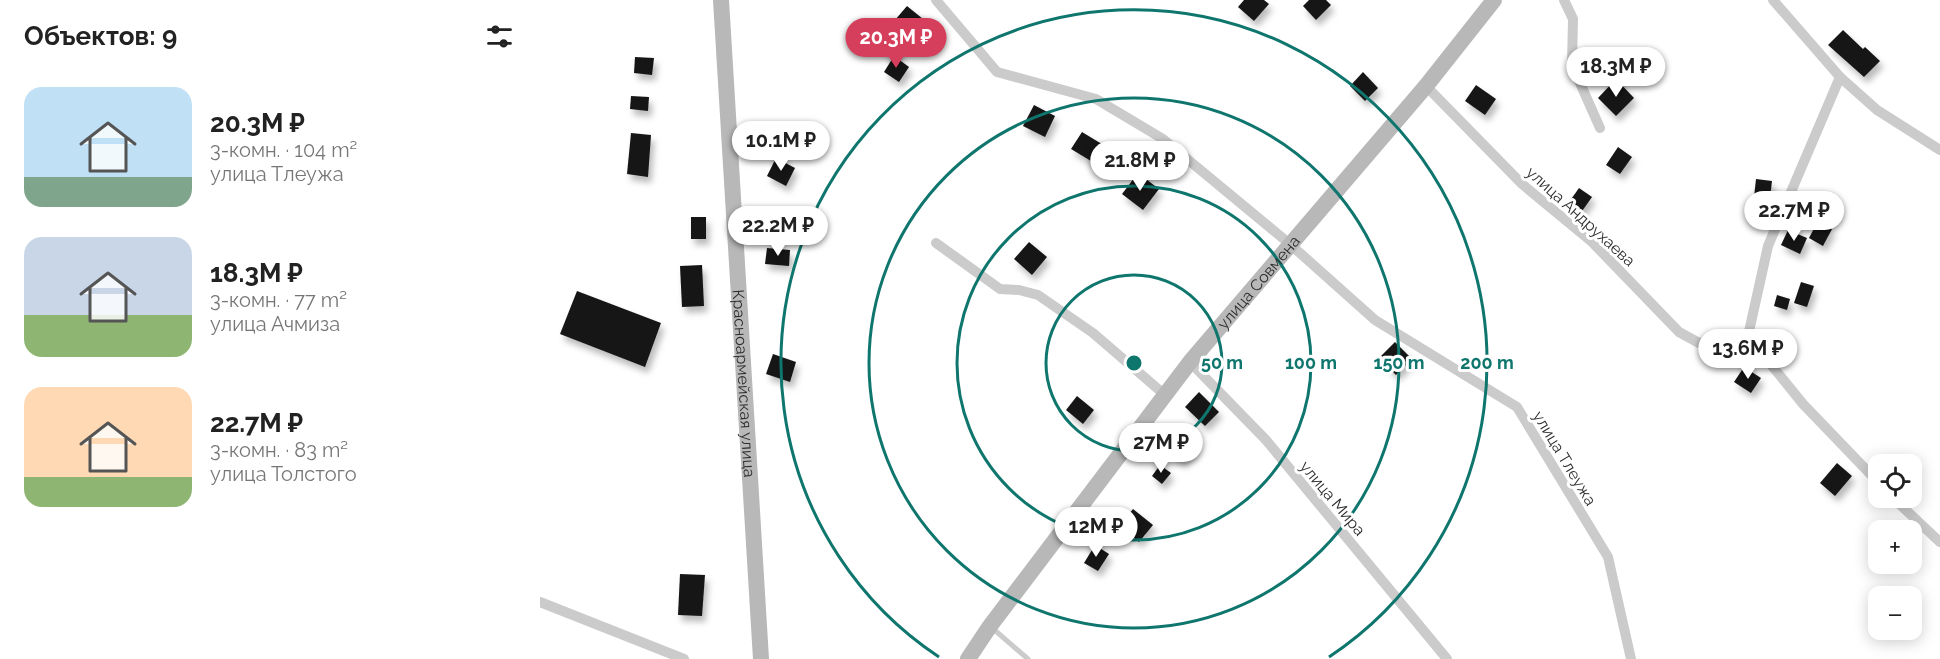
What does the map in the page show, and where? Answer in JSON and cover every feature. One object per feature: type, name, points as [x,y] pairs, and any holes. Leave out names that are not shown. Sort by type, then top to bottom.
[{"type":"street","name":"Красноармейская улица","points":[[721,0],[761,659]]},
{"type":"street","name":"улица Тлеужа","points":[[936,0],[997,72],[1096,99],[1163,139],[1291,245],[1375,320],[1516,407],[1608,557],[1631,659]]},
{"type":"street","name":"улица Совмена","points":[[968,659],[990,626],[1190,362],[1426,86],[1494,0]]},
{"type":"street","points":[[1564,0],[1573,19],[1572,65],[1600,128]]},
{"type":"street","points":[[1773,0],[1840,77],[1876,110],[1940,150]]},
{"type":"street","points":[[1840,77],[1768,246],[1748,336],[1803,404],[1868,472]]},
{"type":"street","name":"улица Андрухаева","points":[[1426,86],[1522,184],[1592,242],[1679,333],[1699,343],[1748,336]]},
{"type":"street","points":[[936,243],[1000,289],[1019,290],[1038,295],[1093,333],[1165,395]]},
{"type":"street","name":"улица Мира","points":[[1190,362],[1266,440],[1447,659]]},
{"type":"street","points":[[1904,508],[1940,542]]},
{"type":"street","points":[[540,602],[684,659]]},
{"type":"lane","points":[[990,626],[1028,659]]},
{"type":"building","points":[[1244,0],[1264,0],[1269,4],[1254,21],[1238,7]]},
{"type":"building","points":[[1309,0],[1326,0],[1331,5],[1316,20],[1303,6]]},
{"type":"building","points":[[907,6],[923,19],[903,42],[896,56],[881,46],[897,22],[895,20]]},
{"type":"building","points":[[1843,30],[1880,61],[1864,77],[1828,45]]},
{"type":"building","points":[[894,56],[909,67],[899,82],[884,72]]},
{"type":"building","points":[[635,57],[654,58],[652,75],[634,73]]},
{"type":"building","points":[[1363,72],[1378,88],[1365,101],[1350,86]]},
{"type":"building","points":[[1616,79],[1634,98],[1616,116],[1598,98]]},
{"type":"building","points":[[1476,85],[1496,99],[1485,115],[1465,101]]},
{"type":"building","points":[[631,96],[649,97],[648,111],[630,109]]},
{"type":"building","points":[[1034,105],[1055,116],[1045,137],[1023,126]]},
{"type":"building","points":[[1082,132],[1115,152],[1121,144],[1137,156],[1125,171],[1097,150],[1091,161],[1071,149]]},
{"type":"building","points":[[631,133],[651,135],[648,177],[627,174]]},
{"type":"building","points":[[1618,147],[1632,157],[1620,174],[1606,165]]},
{"type":"building","points":[[776,158],[795,168],[786,186],[767,176]]},
{"type":"building","points":[[1138,173],[1159,189],[1143,210],[1122,194]]},
{"type":"building","points":[[1756,179],[1772,181],[1770,198],[1754,197]]},
{"type":"building","points":[[1579,188],[1592,197],[1580,214],[1567,205]]},
{"type":"building","points":[[766,207],[784,210],[781,230],[762,227]]},
{"type":"building","points":[[691,217],[706,217],[706,239],[691,239]]},
{"type":"building","points":[[1818,221],[1832,229],[1823,246],[1809,238]]},
{"type":"building","points":[[1788,230],[1807,238],[1800,254],[1781,245]]},
{"type":"building","points":[[1029,242],[1047,257],[1032,275],[1014,259]]},
{"type":"building","points":[[767,248],[790,250],[789,266],[765,264]]},
{"type":"building","points":[[702,265],[704,306],[682,307],[680,266]]},
{"type":"building","points":[[1801,282],[1814,286],[1807,307],[1794,303]]},
{"type":"building","points":[[577,291],[661,323],[645,367],[560,334]]},
{"type":"building","points":[[1777,295],[1790,299],[1787,310],[1774,306]]},
{"type":"building","points":[[1395,342],[1412,359],[1396,375],[1379,358]]},
{"type":"building","points":[[773,354],[796,362],[790,382],[766,374]]},
{"type":"building","points":[[1744,367],[1761,378],[1751,393],[1734,382]]},
{"type":"building","points":[[1199,392],[1219,412],[1205,426],[1185,407]]},
{"type":"building","points":[[1077,396],[1094,410],[1083,424],[1066,410]]},
{"type":"building","points":[[1181,436],[1194,448],[1182,462],[1169,450]]},
{"type":"building","points":[[1837,463],[1852,476],[1835,496],[1820,483]]},
{"type":"building","points":[[1160,465],[1171,473],[1162,484],[1152,476]]},
{"type":"building","points":[[1133,509],[1153,525],[1139,542],[1119,526]]},
{"type":"building","points":[[1095,545],[1109,554],[1098,571],[1084,563]]},
{"type":"building","points":[[680,574],[705,575],[702,616],[678,615]]}]
